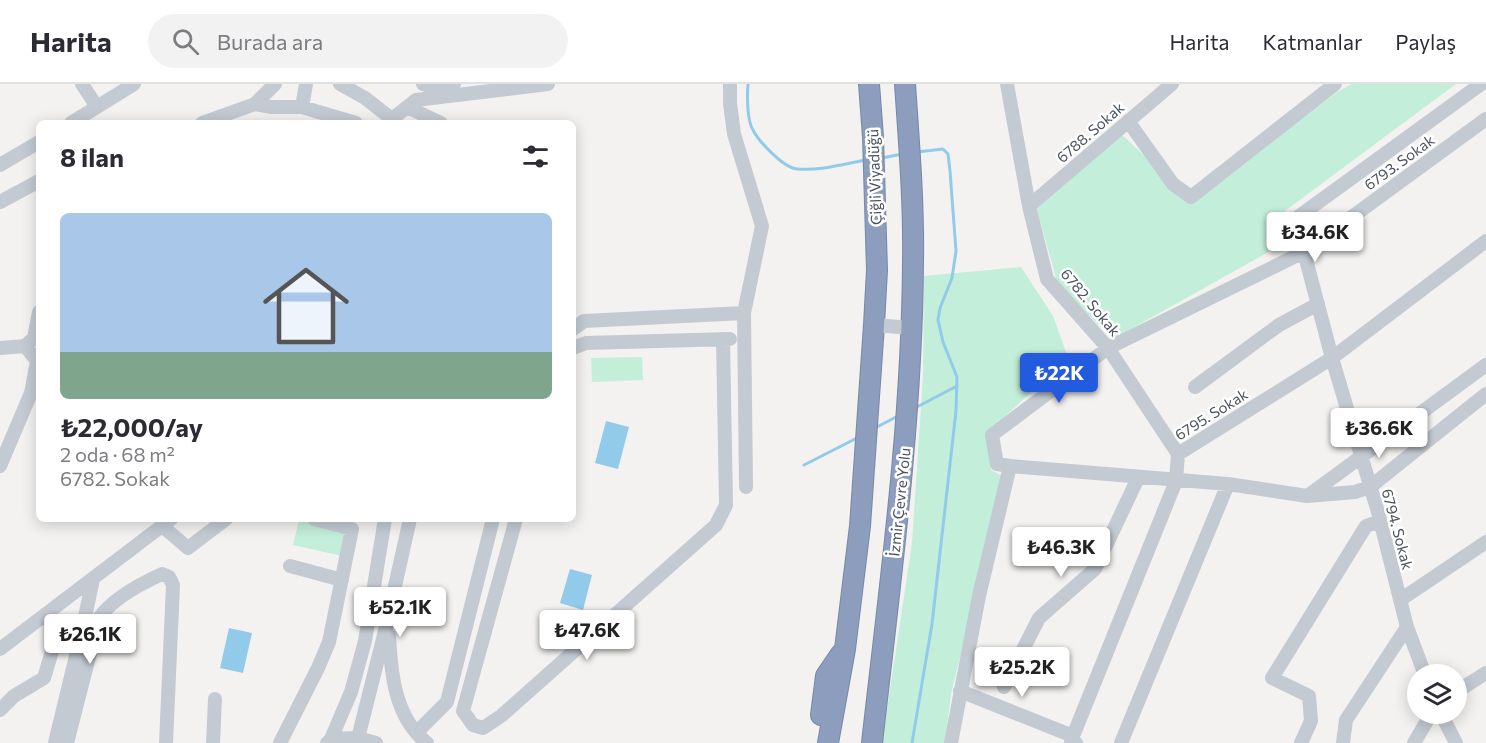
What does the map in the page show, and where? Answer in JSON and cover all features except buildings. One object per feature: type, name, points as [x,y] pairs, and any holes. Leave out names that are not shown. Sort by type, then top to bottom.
[{"type":"highway","name":"Çiğli Viyadüğü","points":[[869,84],[877,270],[874,325]]},
{"type":"highway","name":"İzmir Çevre Yolu","points":[[872,743],[904,449],[912,328],[913,260],[905,84]]},
{"type":"highway","points":[[828,743],[845,650],[863,498],[874,325]]},
{"type":"highway","points":[[816,743],[826,676],[845,650]]},
{"type":"street","points":[[82,84],[97,107]]},
{"type":"street","points":[[76,120],[134,84]]},
{"type":"street","points":[[302,107],[306,84]]},
{"type":"street","points":[[340,84],[365,98],[394,120]]},
{"type":"street","points":[[423,84],[435,88],[454,84]]},
{"type":"street","points":[[396,120],[416,100],[548,84]]},
{"type":"street","points":[[730,84],[734,134],[762,226],[744,313],[746,488]]},
{"type":"street","name":"6782. Sokak","points":[[1007,84],[1029,207],[1047,279],[1108,348],[1178,454]]},
{"type":"street","name":"6788. Sokak","points":[[1029,207],[1172,84]]},
{"type":"street","points":[[1128,121],[1173,184],[1191,196],[1335,84]]},
{"type":"street","points":[[1276,233],[1481,84]]},
{"type":"street","points":[[272,107],[274,85]]},
{"type":"street","points":[[210,120],[255,104],[274,85]]},
{"type":"street","points":[[255,104],[272,107],[302,107],[346,120]]},
{"type":"street","points":[[407,107],[435,120]]},
{"type":"street","name":"6793. Sokak","points":[[1010,466],[997,464],[992,435],[1108,348],[1304,252],[1486,119]]},
{"type":"street","points":[[0,165],[36,144]]},
{"type":"street","points":[[0,202],[36,183]]},
{"type":"street","name":"6795. Sokak","points":[[1074,739],[1176,481],[1178,454],[1332,358],[1486,241]]},
{"type":"street","name":"6794. Sokak","points":[[1304,252],[1332,358],[1380,521],[1407,627],[1421,664]]},
{"type":"street","points":[[1195,387],[1279,325],[1318,304]]},
{"type":"street","points":[[576,327],[584,321],[744,313]]},
{"type":"street","points":[[874,325],[912,328]]},
{"type":"street","points":[[0,348],[25,346],[34,338],[36,328]]},
{"type":"street","points":[[576,347],[586,343],[744,338]]},
{"type":"street","points":[[515,522],[463,711],[473,725],[483,728],[501,716],[716,525],[726,505],[723,339]]},
{"type":"street","points":[[25,346],[36,360]]},
{"type":"street","points":[[1307,496],[1486,365]]},
{"type":"street","points":[[0,466],[31,393],[36,366]]},
{"type":"street","points":[[951,743],[979,596],[1010,466],[1228,484],[1307,496],[1354,492],[1370,487],[1486,394]]},
{"type":"street","points":[[1004,687],[1039,618],[1095,569],[1138,478]]},
{"type":"street","points":[[1121,743],[1228,484]]},
{"type":"street","points":[[1300,743],[1311,721],[1309,696],[1272,678],[1366,526],[1380,521]]},
{"type":"street","points":[[0,650],[167,523],[188,548],[222,522]]},
{"type":"street","points":[[280,743],[325,652],[332,632],[352,529],[325,522]]},
{"type":"street","points":[[376,743],[356,740],[331,742],[351,692],[365,641],[385,522]]},
{"type":"street","points":[[356,740],[388,620],[409,522]]},
{"type":"street","points":[[417,732],[447,702],[492,522]]},
{"type":"street","points":[[1400,600],[1486,542]]},
{"type":"street","points":[[290,566],[342,580]]},
{"type":"street","points":[[67,743],[99,618],[106,609],[140,584],[162,574],[169,577],[173,585],[166,743]]},
{"type":"street","points":[[55,743],[93,579]]},
{"type":"street","points":[[0,710],[14,696],[44,678],[56,638],[47,614]]},
{"type":"street","points":[[388,620],[390,660],[399,704],[427,743]]},
{"type":"street","points":[[1343,743],[1346,720],[1407,627]]},
{"type":"street","points":[[1467,685],[1486,673]]},
{"type":"street","points":[[960,691],[1074,739]]},
{"type":"street","points":[[213,743],[215,699]]},
{"type":"street","points":[[1414,743],[1425,724]]},
{"type":"street","points":[[1447,724],[1456,743]]},
{"type":"green space","points":[[1352,84],[1456,84],[1270,222],[1281,245],[1113,339],[1058,285],[1036,206],[1121,134],[1192,200],[1337,92]]},
{"type":"green space","points":[[1021,267],[1053,316],[1068,358],[989,431],[991,470],[1004,477],[951,694],[945,743],[882,743],[912,543],[923,376],[924,276]]},
{"type":"green space","points":[[642,357],[643,380],[592,382],[591,358]]},
{"type":"green space","points":[[299,522],[348,531],[342,556],[293,545]]},
{"type":"water","points":[[606,421],[629,427],[618,469],[595,463]]},
{"type":"water","points":[[570,569],[592,575],[583,610],[560,603]]},
{"type":"water","points":[[229,628],[252,633],[243,673],[220,668]]},
{"type":"waterway","points":[[748,84],[751,126],[766,147],[785,164],[797,169],[814,169],[866,160]]},
{"type":"waterway","points":[[912,743],[932,624],[956,411],[957,377],[943,342],[938,320],[940,308],[952,278],[956,251],[948,154],[943,149],[917,152]]},
{"type":"waterway","points":[[882,158],[902,154]]},
{"type":"waterway","points":[[915,408],[957,386]]},
{"type":"waterway","points":[[875,428],[898,416]]},
{"type":"waterway","points":[[804,465],[859,437]]}]
